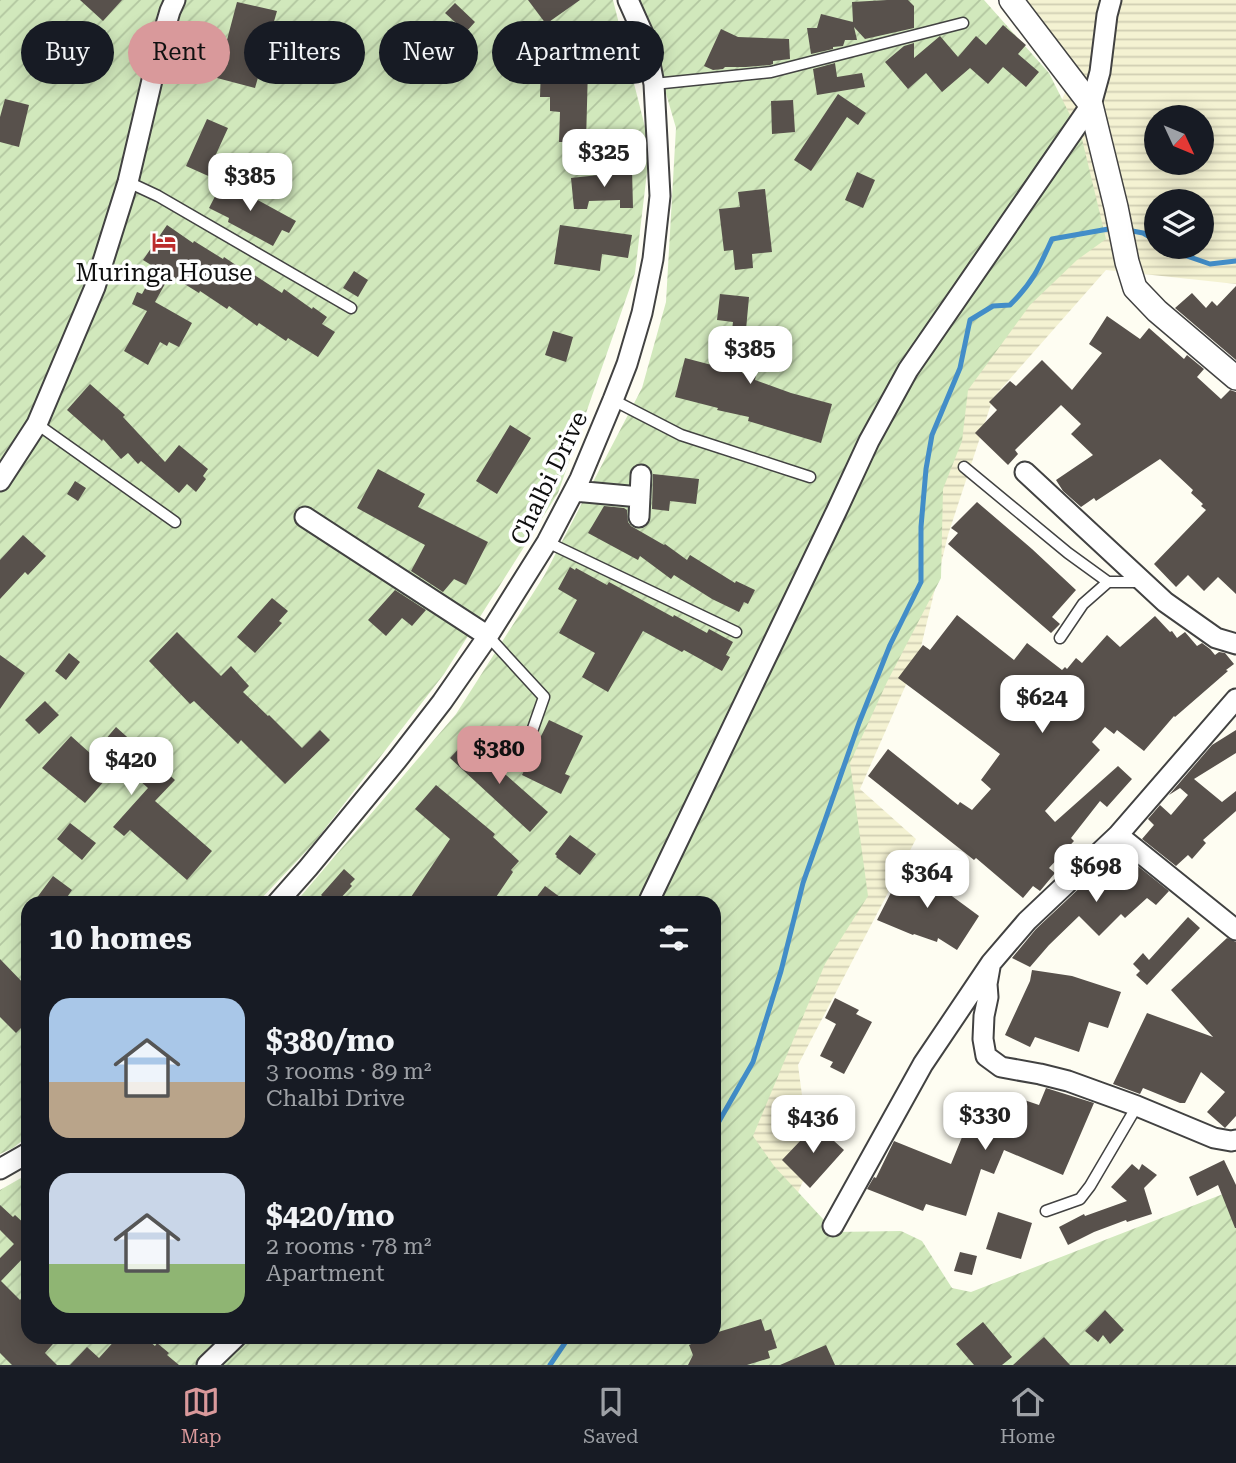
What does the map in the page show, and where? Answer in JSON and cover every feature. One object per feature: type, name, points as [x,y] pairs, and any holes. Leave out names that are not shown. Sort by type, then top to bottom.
[{"type":"street","points":[[0,481],[37,424],[94,287],[128,182],[161,42],[176,0]]},
{"type":"street","name":"Chalbi Drive","points":[[628,0],[637,21]]},
{"type":"street","points":[[1011,0],[1091,105],[1135,288],[1157,311],[1236,378]]},
{"type":"street","points":[[651,896],[869,441],[908,370],[1091,105],[1100,72],[1111,0]]},
{"type":"street","name":"Chalbi Drive","points":[[283,896],[442,702],[488,636],[547,542],[574,491],[627,365],[642,313],[653,259],[660,196],[654,84]]},
{"type":"street","points":[[1025,472],[1165,602],[1216,638],[1236,644]]},
{"type":"street","points":[[639,517],[641,475]]},
{"type":"street","points":[[574,491],[640,497]]},
{"type":"street","points":[[305,517],[488,636]]},
{"type":"street","points":[[833,1226],[923,1064],[991,963],[1027,921],[1118,835],[1236,699]]},
{"type":"street","points":[[1118,835],[1236,930]]},
{"type":"street","points":[[991,963],[983,1039],[986,1056],[1001,1067],[1068,1081],[1214,1138],[1231,1141],[1236,1139]]},
{"type":"street","points":[[0,1169],[21,1157]]},
{"type":"street","points":[[207,1365],[229,1344]]},
{"type":"lane","points":[[664,83],[771,72],[962,23]]},
{"type":"lane","points":[[128,182],[158,196],[351,308]]},
{"type":"lane","points":[[613,400],[681,435],[810,477]]},
{"type":"lane","points":[[37,424],[176,522]]},
{"type":"lane","points":[[964,467],[1068,553],[1108,582],[1142,582]]},
{"type":"lane","points":[[547,542],[736,632]]},
{"type":"lane","points":[[1060,638],[1083,604],[1108,582]]},
{"type":"lane","points":[[488,636],[544,697],[530,737]]},
{"type":"lane","points":[[1046,1211],[1082,1197],[1137,1106]]},
{"type":"shaded area","points":[[1023,0],[1236,0],[1236,284],[1106,270],[993,398],[948,535],[919,655],[860,789],[916,839],[798,1065],[811,1163],[722,1365],[244,1365],[596,1344],[721,1344],[721,896],[717,896],[1018,194],[1077,67]]},
{"type":"green space","points":[[0,0],[613,0],[618,21],[492,21],[492,84],[634,84],[650,147],[635,273],[558,493],[444,674],[314,843],[264,896],[21,896],[21,1142],[0,1154]]},
{"type":"green space","points":[[639,0],[984,0],[1049,73],[1082,139],[1106,239],[1077,260],[1030,305],[968,390],[962,441],[943,489],[941,578],[887,682],[850,763],[868,896],[825,964],[753,1136],[774,1166],[835,1232],[901,1231],[922,1241],[952,1288],[971,1292],[1236,1189],[1236,1365],[0,1365],[0,1190],[21,1178],[21,1344],[721,1344],[721,896],[301,896],[456,714],[544,576],[642,388],[666,302],[676,128],[663,84],[664,21],[645,21]]},
{"type":"building","points":[[80,0],[122,0],[103,21]]},
{"type":"building","points":[[528,0],[580,0],[550,21],[544,21]]},
{"type":"building","points":[[908,0],[914,6],[914,28],[865,39],[854,27],[857,40],[845,40],[843,46],[811,54],[807,28],[817,28],[821,14],[853,22],[852,2]]},
{"type":"building","points":[[237,2],[277,11],[274,21],[244,21],[244,84],[256,84],[255,88],[230,81],[230,29]]},
{"type":"building","points":[[455,3],[474,21],[454,21],[445,13]]},
{"type":"building","points":[[1003,25],[1026,45],[1018,54],[1039,72],[1026,87],[1003,67],[988,84],[970,68],[942,92],[926,73],[908,89],[885,62],[904,46],[914,43],[914,58],[940,36],[958,57],[976,36],[986,45]]},
{"type":"building","points":[[721,29],[738,37],[789,39],[790,59],[773,61],[770,65],[713,70],[704,66]]},
{"type":"building","points":[[835,63],[837,77],[862,73],[865,87],[817,95],[813,69]]},
{"type":"building","points":[[540,84],[588,84],[586,142],[559,142],[560,112],[550,111],[550,97],[540,97]]},
{"type":"building","points":[[838,94],[866,113],[858,125],[847,117],[811,171],[794,160]]},
{"type":"building","points":[[5,99],[29,105],[19,147],[0,142],[0,117]]},
{"type":"building","points":[[793,100],[795,132],[772,134],[771,101]]},
{"type":"building","points":[[207,119],[228,128],[212,163],[221,167],[215,179],[186,166]]},
{"type":"building","points":[[608,169],[632,169],[633,208],[620,208],[620,200],[589,201],[587,209],[574,209],[571,178],[608,174]]},
{"type":"building","points":[[857,172],[875,180],[863,208],[845,200]]},
{"type":"building","points":[[225,177],[238,184],[236,188],[296,221],[289,233],[282,230],[273,246],[228,222],[229,218],[209,208]]},
{"type":"building","points":[[765,189],[772,252],[752,254],[753,268],[735,270],[733,250],[724,251],[719,209],[740,207],[738,192]]},
{"type":"building","points":[[167,225],[193,243],[194,241],[223,259],[224,257],[282,293],[284,289],[327,317],[322,324],[335,332],[318,357],[288,338],[286,341],[259,323],[257,326],[229,306],[227,309],[170,275],[155,302],[192,323],[179,347],[169,342],[167,346],[160,342],[148,365],[124,351],[147,311],[132,304],[137,292],[142,294],[156,268],[143,260]]},
{"type":"building","points":[[560,225],[632,235],[628,258],[602,254],[600,271],[554,264]]},
{"type":"building","points":[[354,271],[368,280],[358,297],[343,288]]},
{"type":"building","points":[[1236,286],[1236,360],[1175,308],[1192,293],[1206,308],[1212,301],[1217,306]]},
{"type":"building","points":[[720,294],[749,297],[742,373],[756,375],[755,380],[791,393],[832,404],[821,443],[748,421],[749,417],[675,397],[685,358],[727,369],[733,322],[717,320]]},
{"type":"building","points":[[1107,316],[1140,339],[1149,328],[1184,359],[1187,355],[1204,369],[1197,377],[1221,399],[1230,390],[1236,392],[1236,594],[1218,577],[1204,591],[1188,575],[1176,587],[1154,564],[1206,510],[1191,493],[1193,490],[1160,459],[1096,501],[1094,498],[1081,507],[1063,491],[1056,480],[1093,455],[1071,434],[1081,424],[1061,405],[1015,450],[1018,454],[1008,465],[975,433],[997,410],[989,402],[1010,381],[1016,386],[1042,360],[1072,390],[1102,353],[1089,344]]},
{"type":"building","points":[[553,331],[573,337],[566,362],[545,355]]},
{"type":"building","points":[[90,384],[125,415],[123,417],[165,462],[179,445],[208,469],[203,476],[206,479],[196,492],[187,484],[179,493],[141,461],[138,464],[128,453],[121,459],[103,439],[102,441],[67,410]]},
{"type":"building","points":[[510,425],[531,438],[497,494],[476,481]]},
{"type":"building","points":[[378,469],[425,494],[418,507],[488,542],[466,585],[454,579],[443,592],[411,571],[425,545],[357,508]]},
{"type":"building","points":[[653,474],[699,479],[696,504],[670,501],[669,511],[652,509]]},
{"type":"building","points":[[75,481],[86,488],[78,501],[67,494]]},
{"type":"building","points":[[977,502],[1076,590],[1052,617],[1060,624],[1051,633],[948,544],[958,533],[951,528]]},
{"type":"building","points":[[604,506],[624,508],[631,526],[665,544],[687,560],[690,555],[735,583],[736,581],[755,590],[748,604],[744,602],[739,612],[674,575],[671,579],[640,556],[638,560],[588,533]]},
{"type":"building","points":[[23,535],[46,556],[28,575],[25,572],[0,599],[0,560]]},
{"type":"building","points":[[570,567],[607,585],[609,582],[707,633],[709,629],[733,642],[726,655],[730,657],[722,671],[643,631],[608,692],[582,677],[595,653],[559,633],[577,600],[558,589]]},
{"type":"building","points":[[395,590],[426,610],[412,626],[402,618],[386,636],[368,620]]},
{"type":"building","points":[[272,598],[288,611],[279,621],[282,623],[255,653],[237,637]]},
{"type":"building","points":[[957,615],[1014,660],[1027,643],[1062,670],[1065,667],[1067,669],[1076,658],[1082,663],[1107,635],[1120,647],[1155,616],[1177,638],[1185,632],[1197,646],[1202,643],[1215,655],[1219,652],[1225,653],[1234,664],[1174,716],[1144,751],[1117,730],[1114,734],[1105,727],[1092,742],[1100,750],[1045,811],[1055,822],[1118,766],[1132,779],[1107,807],[1100,801],[1071,838],[1074,841],[1049,868],[1055,873],[1040,891],[1033,886],[1023,898],[976,858],[974,860],[868,776],[888,749],[958,805],[960,802],[972,810],[991,789],[981,780],[1000,754],[898,678],[923,645],[930,650]]},
{"type":"building","points":[[177,632],[221,676],[231,666],[249,686],[243,692],[302,748],[320,730],[330,740],[285,784],[241,740],[238,744],[194,701],[190,704],[149,661]]},
{"type":"building","points":[[69,653],[80,662],[66,680],[55,671]]},
{"type":"building","points":[[0,655],[25,673],[0,709]]},
{"type":"building","points":[[45,701],[59,715],[39,734],[25,720]]},
{"type":"building","points":[[549,720],[583,736],[565,774],[570,776],[561,794],[522,775]]},
{"type":"building","points":[[116,727],[175,780],[155,801],[212,851],[187,880],[130,830],[124,836],[113,827],[148,788],[120,763],[85,803],[42,768],[71,736],[91,754]]},
{"type":"building","points":[[1236,730],[1236,753],[1194,779],[1222,802],[1236,791],[1236,811],[1203,840],[1206,843],[1192,859],[1188,855],[1176,866],[1142,839],[1154,825],[1148,819],[1160,805],[1171,815],[1188,795],[1180,788],[1169,795],[1212,745]]},
{"type":"building","points":[[468,739],[548,812],[530,832],[450,758]]},
{"type":"building","points":[[436,785],[495,834],[493,837],[519,861],[497,896],[412,896],[450,839],[415,809]]},
{"type":"building","points":[[70,823],[96,843],[82,860],[57,839]]},
{"type":"building","points":[[570,835],[596,854],[580,875],[555,854]]},
{"type":"building","points":[[1119,851],[1169,891],[1156,905],[1147,898],[1125,918],[1121,914],[1099,936],[1079,916],[1030,967],[1012,958],[1036,929]]},
{"type":"building","points":[[907,863],[979,916],[957,950],[938,938],[937,942],[913,935],[877,920]]},
{"type":"building","points":[[344,869],[355,879],[343,896],[321,895]]},
{"type":"building","points":[[53,876],[72,890],[68,896],[38,896]]},
{"type":"building","points":[[545,886],[559,896],[537,896]]},
{"type":"building","points":[[1188,917],[1200,928],[1147,985],[1136,975],[1140,971],[1133,964],[1143,953],[1149,960]]},
{"type":"building","points":[[1227,938],[1236,942],[1236,1116],[1225,1128],[1207,1112],[1225,1092],[1201,1072],[1185,1103],[1143,1088],[1140,1094],[1113,1084],[1147,1013],[1213,1037],[1171,990]]},
{"type":"building","points":[[0,959],[21,981],[21,1028],[16,1033],[0,1017]]},
{"type":"building","points":[[1032,970],[1072,976],[1121,992],[1108,1028],[1089,1022],[1079,1052],[1035,1037],[1030,1047],[1005,1035],[1030,981]]},
{"type":"building","points":[[835,998],[859,1010],[856,1014],[872,1022],[844,1074],[830,1067],[833,1062],[820,1056],[836,1024],[825,1018]]},
{"type":"building","points":[[1046,1088],[1094,1103],[1063,1175],[1004,1150],[994,1174],[981,1169],[966,1216],[926,1204],[923,1211],[867,1189],[874,1177],[876,1178],[894,1141],[951,1164],[974,1108],[1007,1120],[1012,1096],[1039,1105]]},
{"type":"building","points":[[812,1121],[844,1150],[810,1188],[782,1160],[801,1140],[798,1137]]},
{"type":"building","points":[[1224,1160],[1236,1185],[1236,1228],[1218,1185],[1197,1196],[1189,1177]]},
{"type":"building","points":[[1132,1164],[1139,1170],[1142,1164],[1157,1175],[1144,1188],[1152,1214],[1127,1222],[1126,1220],[1068,1245],[1059,1227],[1084,1214],[1085,1216],[1127,1201],[1111,1187]]},
{"type":"building","points":[[0,1205],[21,1221],[21,1260],[1,1281],[21,1299],[21,1344],[53,1344],[45,1353],[57,1365],[12,1365],[0,1353],[0,1258],[14,1244],[0,1230]]},
{"type":"building","points":[[998,1212],[1032,1223],[1021,1259],[986,1249]]},
{"type":"building","points":[[960,1252],[977,1256],[972,1275],[954,1271]]},
{"type":"building","points":[[1105,1310],[1124,1330],[1110,1344],[1103,1335],[1098,1342],[1085,1331]]},
{"type":"building","points":[[761,1319],[765,1331],[771,1329],[777,1348],[768,1351],[770,1358],[747,1365],[688,1365],[693,1355],[689,1345],[721,1344],[721,1331]]},
{"type":"building","points":[[983,1322],[1012,1357],[1002,1365],[974,1365],[956,1344]]},
{"type":"building","points":[[1044,1337],[1070,1365],[1013,1365]]},
{"type":"building","points":[[112,1344],[158,1344],[179,1365],[70,1365],[87,1347],[99,1358]]},
{"type":"building","points":[[826,1345],[835,1365],[780,1365],[819,1348]]},
{"type":"waterway","points":[[721,1118],[753,1062],[781,971],[803,883],[859,723],[890,645],[921,582],[921,527],[932,435],[960,368],[970,320],[993,306],[1010,305],[1035,274],[1052,239],[1114,228]]},
{"type":"waterway","points":[[1127,230],[1144,234]]},
{"type":"waterway","points":[[1195,259],[1210,264],[1236,261]]},
{"type":"waterway","points":[[550,1365],[564,1344]]},
{"type":"place","name":"Muringa House","points":[[164,242]]}]
